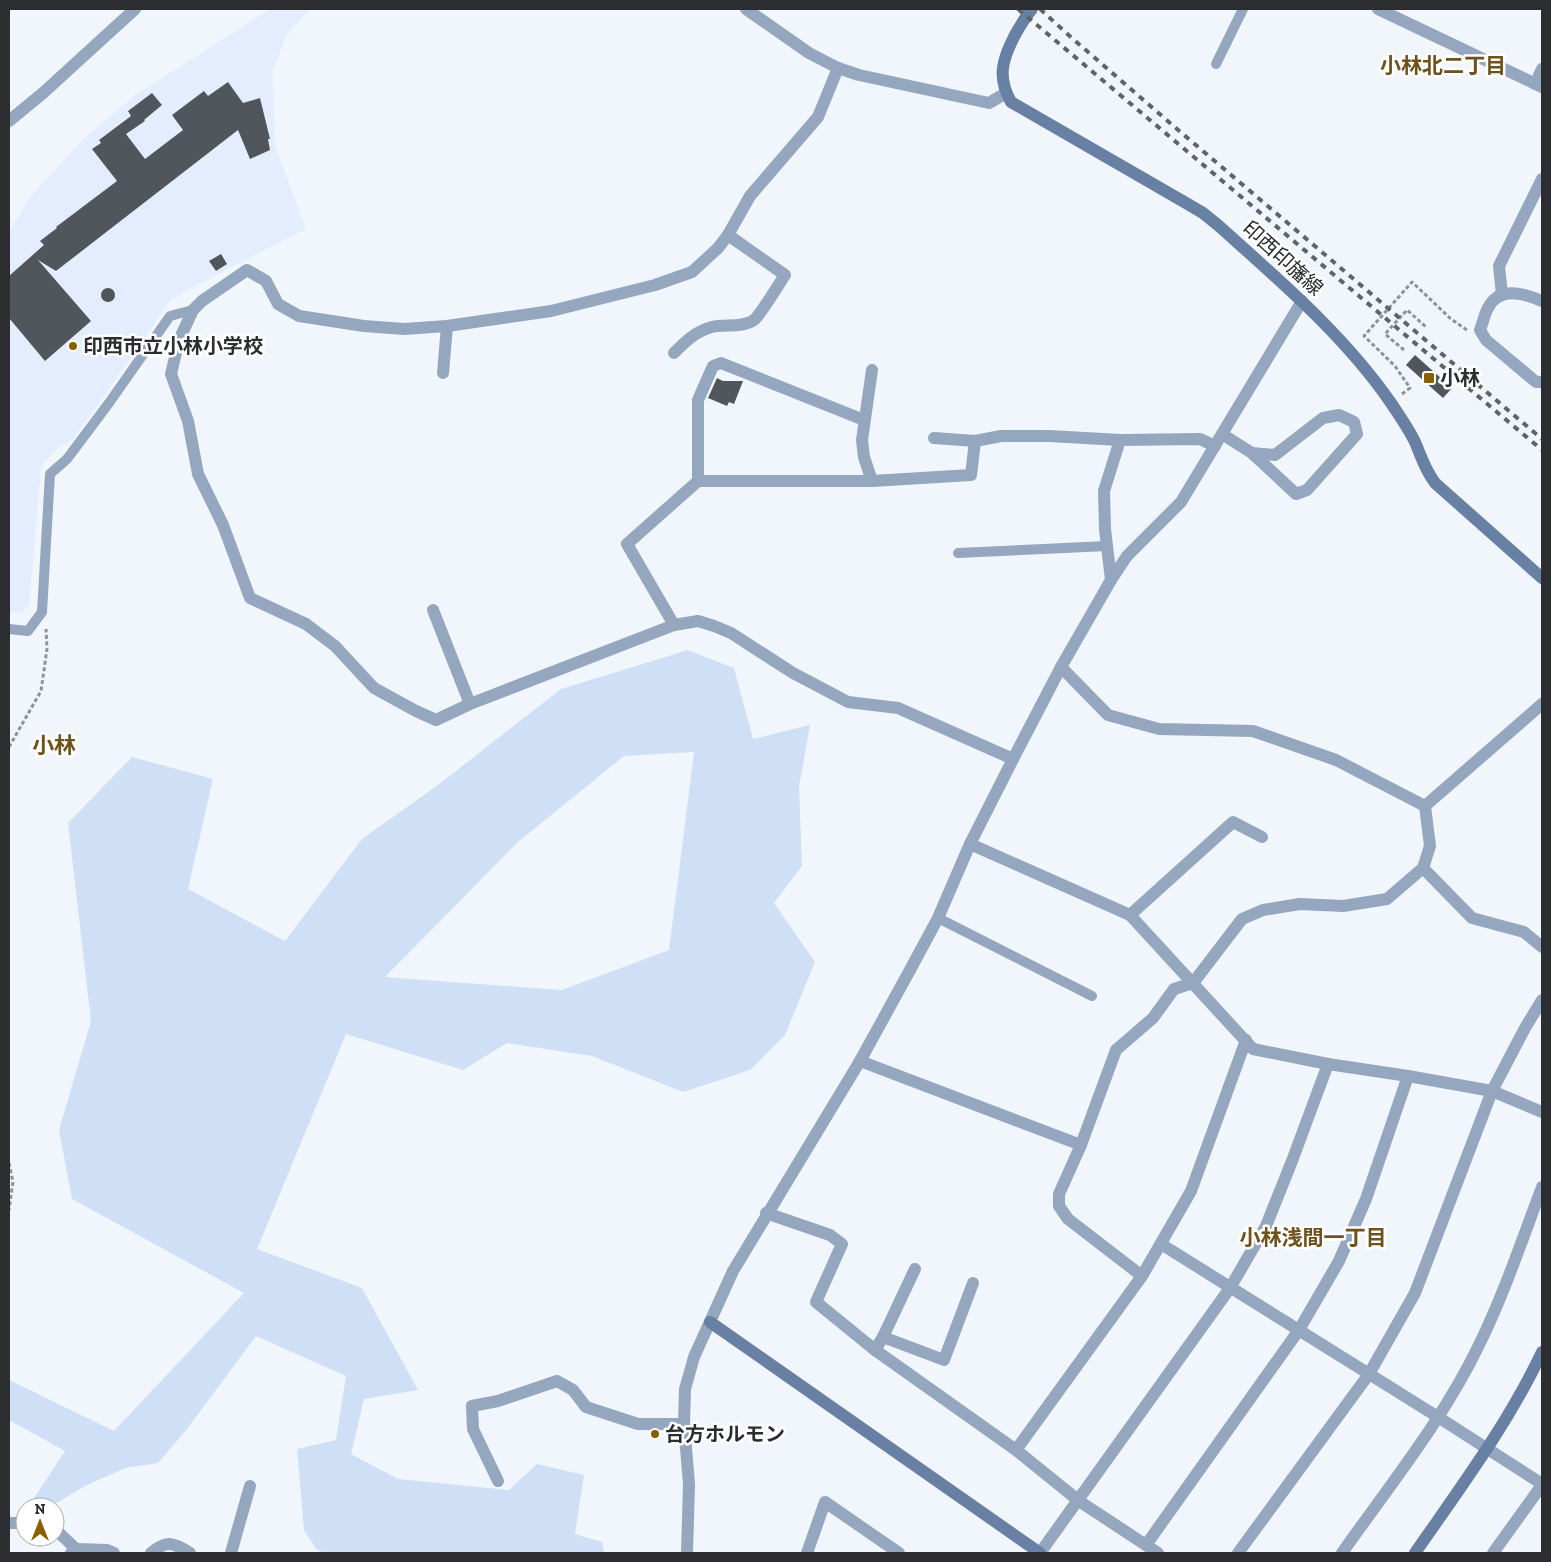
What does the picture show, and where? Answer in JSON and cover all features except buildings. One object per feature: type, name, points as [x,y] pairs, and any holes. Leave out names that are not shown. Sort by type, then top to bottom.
[{"type":"main road","points":[[1006,93],[1002,74],[1006,52],[1026,15],[1032,9]]},
{"type":"main road","name":"印西印旛線","points":[[1006,93],[1011,102],[1022,109],[1203,213],[1302,301],[1340,340],[1391,403],[1415,441],[1426,470],[1435,482],[1542,578]]},
{"type":"main road","points":[[710,1322],[1040,1553]]},
{"type":"main road","points":[[1415,1553],[1488,1449],[1516,1402],[1542,1352]]},
{"type":"street","points":[[9,122],[135,9]]},
{"type":"street","points":[[746,9],[809,53],[838,68],[859,75],[989,103],[1006,93]]},
{"type":"street","points":[[1378,9],[1539,86],[1542,69]]},
{"type":"street","points":[[838,68],[818,117],[750,196],[728,235],[718,248],[692,272],[551,311],[447,326],[404,329],[364,326],[299,316],[278,304],[266,281],[246,270],[202,301],[193,310],[179,340],[171,374],[188,422],[198,474],[223,525],[250,598],[306,624],[335,646],[374,688],[416,711],[436,720],[470,704],[674,625],[698,621],[731,633],[793,673],[848,702],[898,708],[1013,759]]},
{"type":"street","points":[[1502,295],[1499,266],[1542,179]]},
{"type":"street","points":[[674,353],[688,339],[704,330],[742,324],[754,320],[785,275],[728,235]]},
{"type":"street","points":[[1542,301],[1527,294],[1511,292],[1495,297],[1487,309],[1480,330],[1486,340],[1536,382],[1542,382]]},
{"type":"street","points":[[687,1553],[689,1484],[684,1424],[685,1389],[694,1357],[733,1271],[766,1213],[860,1061],[938,918],[970,844],[1013,759],[1061,668],[1111,580],[1128,556],[1181,502],[1302,301]]},
{"type":"street","points":[[443,373],[447,326]]},
{"type":"street","points":[[698,481],[698,400],[713,366],[721,363],[864,420]]},
{"type":"street","points":[[872,370],[862,440],[864,457],[872,481]]},
{"type":"street","points":[[1222,434],[1252,453],[1296,494],[1307,490],[1357,434],[1354,422],[1339,415],[1323,418],[1275,455],[1252,453]]},
{"type":"street","points":[[934,438],[975,441],[1000,436],[1049,436],[1120,440],[1200,439],[1215,446]]},
{"type":"street","points":[[1111,580],[1105,529],[1104,492],[1120,440]]},
{"type":"street","points":[[674,625],[627,544],[698,481],[872,481],[971,475],[975,441]]},
{"type":"street","points":[[433,610],[470,704]]},
{"type":"street","points":[[1061,668],[1108,715],[1159,729],[1253,732],[1336,760],[1425,806]]},
{"type":"street","points":[[1425,806],[1542,704]]},
{"type":"street","points":[[1142,1276],[1068,1218],[1059,1206],[1060,1194],[1081,1145],[1116,1050],[1153,1018],[1174,989],[1193,983],[1242,919],[1263,910],[1300,904],[1343,906],[1387,899],[1424,868],[1430,846],[1425,806]]},
{"type":"street","points":[[1130,915],[1233,822],[1262,837]]},
{"type":"street","points":[[970,844],[1130,915],[1253,1049],[1328,1064],[1492,1091],[1542,1112]]},
{"type":"street","points":[[1424,868],[1472,918],[1524,932],[1542,947]]},
{"type":"street","points":[[1238,1553],[1369,1374],[1415,1293],[1492,1091],[1542,1000]]},
{"type":"street","points":[[1016,1450],[1142,1276],[1191,1191],[1246,1040]]},
{"type":"street","points":[[860,1061],[1081,1145]]},
{"type":"street","points":[[1040,1553],[1230,1288],[1266,1226],[1328,1064]]},
{"type":"street","points":[[1146,1545],[1299,1330],[1339,1261],[1366,1199],[1408,1076]]},
{"type":"street","points":[[1342,1553],[1438,1417],[1479,1346],[1542,1187]]},
{"type":"street","points":[[766,1213],[830,1235],[842,1244],[816,1302],[875,1350],[1016,1450],[1079,1501],[1158,1553]]},
{"type":"street","points":[[1161,1244],[1542,1484],[1493,1553]]},
{"type":"street","points":[[875,1350],[915,1269]]},
{"type":"street","points":[[883,1336],[944,1360],[973,1283]]},
{"type":"street","points":[[498,1481],[473,1429],[472,1406],[558,1381],[573,1390],[586,1407],[638,1424],[684,1424]]},
{"type":"street","points":[[231,1553],[250,1486]]},
{"type":"street","points":[[808,1553],[825,1502],[899,1553]]},
{"type":"street","points":[[65,1541],[74,1551],[107,1550],[114,1553]]},
{"type":"street","points":[[151,1553],[161,1545],[173,1544],[190,1553]]},
{"type":"lane","points":[[1216,64],[1243,9]]},
{"type":"lane","points":[[9,629],[28,631],[42,612],[50,474],[67,460],[170,316],[193,310]]},
{"type":"lane","points":[[958,553],[1107,546]]},
{"type":"lane","points":[[938,918],[1092,996]]},
{"type":"path","points":[[1402,394],[1410,388],[1395,366],[1364,336],[1412,282],[1451,319]]},
{"type":"path","points":[[1404,350],[1386,334],[1407,310],[1426,327]]},
{"type":"path","points":[[9,746],[41,691],[47,649],[46,630],[36,620]]},
{"type":"path","points":[[9,1163],[13,1182],[10,1190],[9,1210]]},
{"type":"shaded area","name":"印西市立小林小学校","points":[[271,9],[309,9],[287,35],[272,71],[276,149],[306,229],[195,286],[170,301],[70,442],[59,446],[41,467],[29,607],[20,613],[9,612],[9,232],[33,193],[87,136],[135,95]]},
{"type":"shaded area","points":[[688,650],[734,668],[753,739],[810,725],[799,787],[802,866],[774,903],[815,962],[785,1035],[750,1070],[683,1092],[592,1056],[507,1043],[463,1070],[346,1034],[257,1249],[362,1288],[418,1390],[364,1399],[351,1454],[398,1479],[509,1490],[537,1464],[584,1475],[575,1534],[602,1542],[604,1553],[324,1553],[316,1549],[304,1530],[297,1449],[336,1440],[346,1376],[256,1336],[187,1429],[158,1463],[125,1468],[85,1486],[65,1498],[35,1497],[65,1451],[9,1420],[9,1380],[114,1431],[244,1293],[72,1199],[59,1130],[91,1021],[68,823],[132,757],[213,779],[188,889],[285,941],[362,839],[438,785],[561,689]],"holes":[[[694,752],[669,950],[562,990],[385,977],[518,842],[624,756]]]},
{"type":"railway","points":[[1018,9],[1542,450]]},
{"type":"railway","points":[[1040,9],[1177,129],[1542,439]]},
{"type":"place","name":"印西市立小林小学校","points":[[73,346]]},
{"type":"place","name":"小林","points":[[1429,378]]},
{"type":"place","name":"台方ホルモン","points":[[655,1434]]},
{"type":"district","name":"小林北二丁目","points":[[1443,65]]},
{"type":"district","name":"小林","points":[[54,745]]},
{"type":"district","name":"小林浅間一丁目","points":[[1313,1237]]}]
